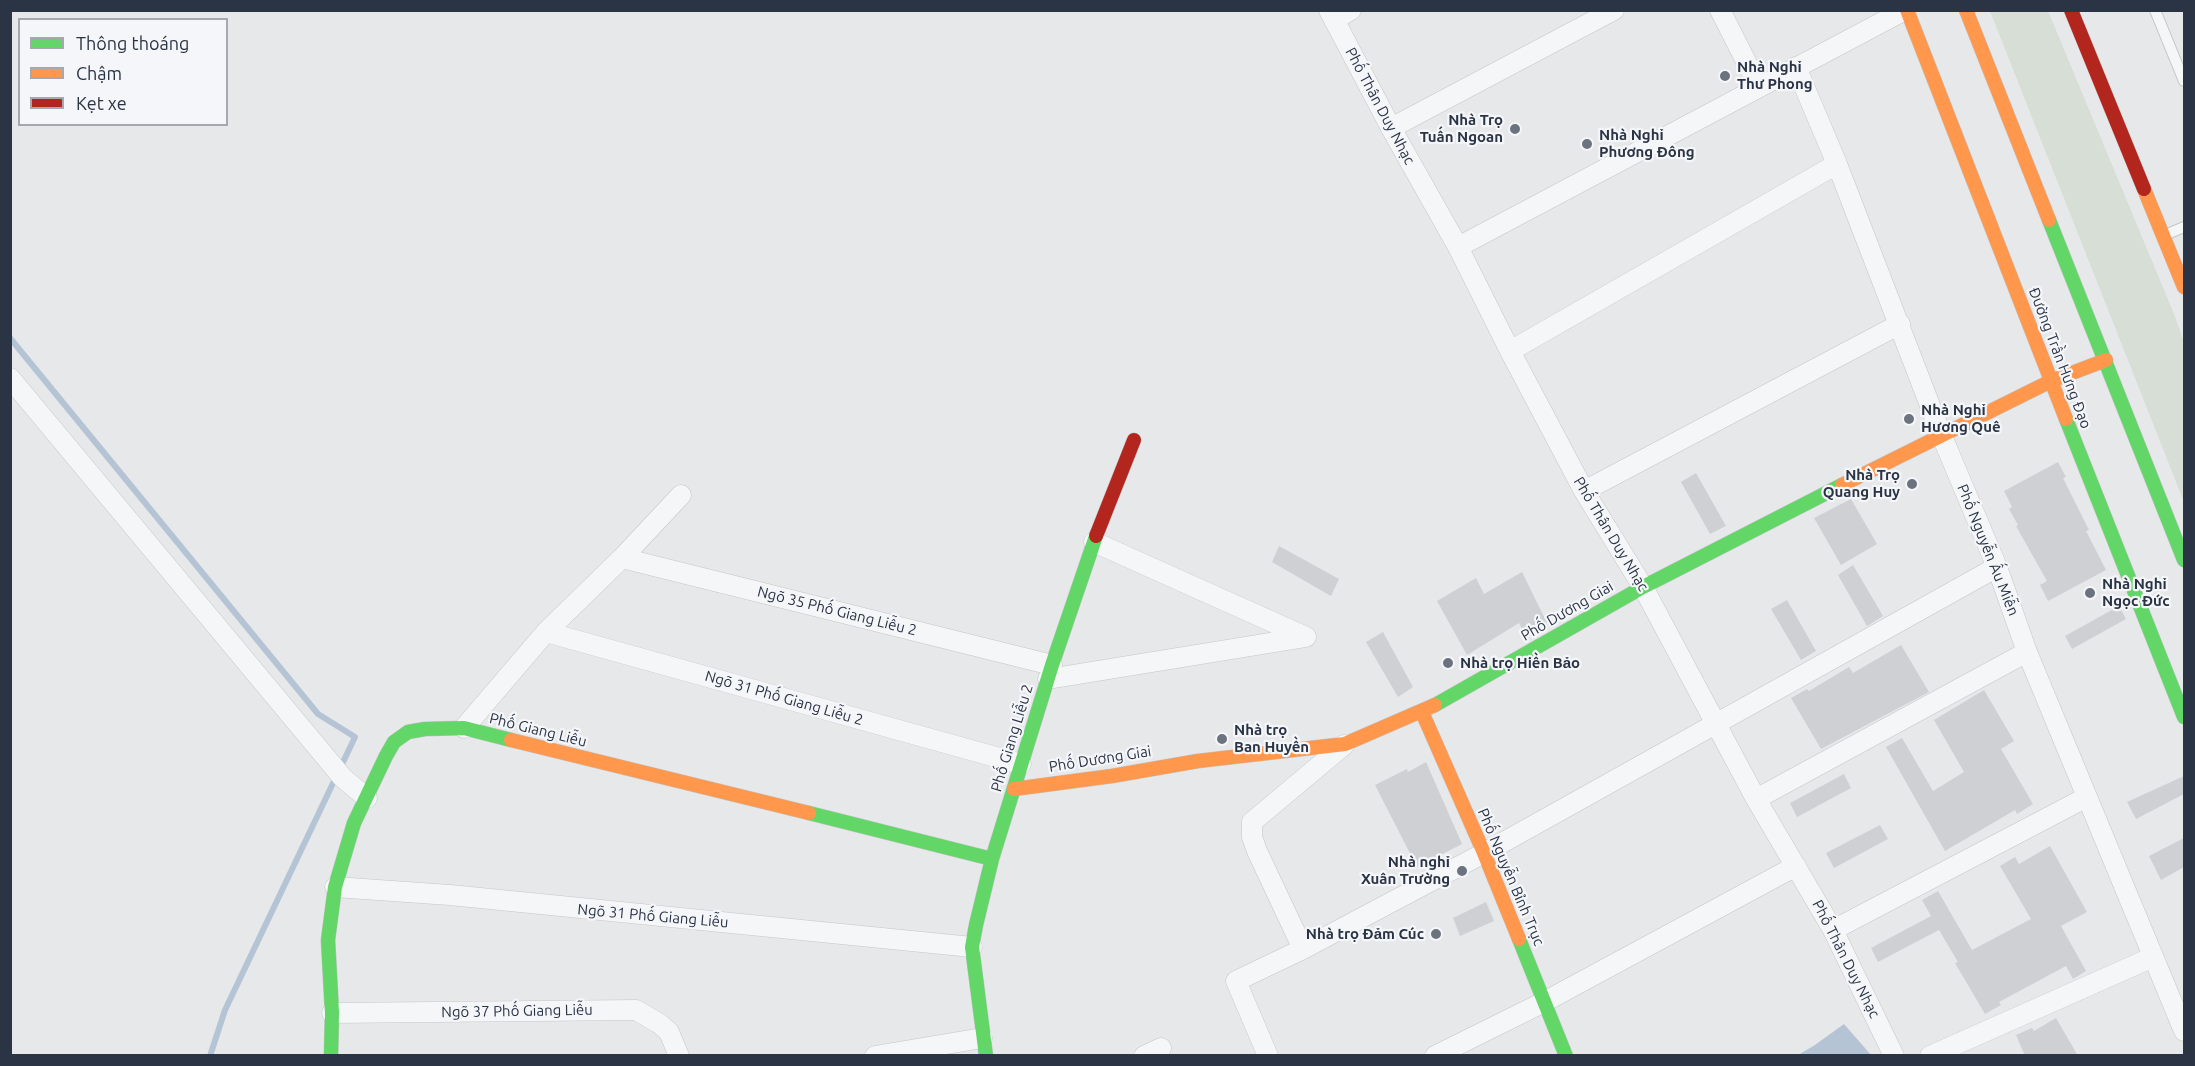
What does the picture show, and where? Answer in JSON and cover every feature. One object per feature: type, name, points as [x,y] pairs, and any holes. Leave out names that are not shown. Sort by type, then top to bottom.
[{"type":"main road","name":"Đường Trần Hưng Đạo","points":[[1906,10],[2184,717]]},
{"type":"main road","points":[[1966,10],[2184,560]]},
{"type":"main road","points":[[2071,10],[2184,287]]},
{"type":"main road","name":"Phố Dương Giai","points":[[1014,789],[1112,776],[1198,761],[1345,744],[1422,712],[1643,587],[1941,434],[2051,381],[2106,360]]},
{"type":"main road","name":"Phố Giang Liễu 2","points":[[984,1047],[972,947],[993,859],[1050,672],[1094,542],[1134,440]]},
{"type":"main road","name":"Phố Nguyễn Bỉnh Trục","points":[[1422,712],[1484,853],[1566,1056]]},
{"type":"main road","name":"Phố Giang Liễu","points":[[331,1056],[332,1013],[328,940],[335,887],[354,823],[394,742],[408,732],[464,728],[993,859]]},
{"type":"street","points":[[1391,128],[1614,10]]},
{"type":"street","points":[[1720,10],[1758,87]]},
{"type":"street","points":[[1458,247],[1906,10]]},
{"type":"street","name":"Phố Thân Duy Nhạc","points":[[1338,14],[1391,128],[1458,247],[1584,491],[1643,587],[1756,799],[1833,930],[1894,1056]]},
{"type":"street","name":"Phố Nguyễn Ấu Miễn","points":[[1796,67],[1837,164],[1941,434],[1997,567],[2027,652],[2184,1031]]},
{"type":"street","points":[[1510,351],[1837,164]]},
{"type":"street","points":[[1584,491],[1900,324]]},
{"type":"street","points":[[10,378],[320,750],[343,777],[367,798]]},
{"type":"street","points":[[464,728],[546,632],[622,558],[681,495]]},
{"type":"street","points":[[1050,672],[1306,637],[1094,542]]},
{"type":"street","name":"Ngõ 35 Phố Giang Liễu 2","points":[[622,558],[1050,672]]},
{"type":"street","points":[[1268,1056],[1236,981],[1303,949],[1484,853],[1997,567]]},
{"type":"street","name":"Ngõ 31 Phố Giang Liễu 2","points":[[546,632],[1021,764]]},
{"type":"street","points":[[1756,799],[2027,652]]},
{"type":"street","points":[[1303,949],[1251,837],[1252,822],[1345,744]]},
{"type":"street","points":[[1833,930],[2087,796]]},
{"type":"street","points":[[1435,1056],[1544,1002],[1796,866]]},
{"type":"street","name":"Ngõ 31 Phố Giang Liễu","points":[[335,887],[450,895],[972,947]]},
{"type":"street","points":[[1930,1056],[2153,957]]},
{"type":"street","name":"Ngõ 37 Phố Giang Liễu","points":[[332,1013],[636,1010],[669,1032],[679,1056]]},
{"type":"street","points":[[875,1056],[984,1047]]},
{"type":"lane","points":[[2155,10],[2184,81]]},
{"type":"lane","points":[[2164,235],[2184,227]]},
{"type":"shaded area","points":[[1990,11],[2048,11],[2174,314],[2184,342],[2184,502]]},
{"type":"water","points":[[1844,1024],[1871,1055],[1798,1055],[1815,1045]]},
{"type":"building","points":[[2058,462],[2066,477],[2063,478],[2089,530],[2086,531],[2106,570],[2048,601],[2040,585],[2047,581],[2016,526],[2018,525],[2009,509],[2012,507],[2004,491]]},
{"type":"building","points":[[1696,473],[1726,526],[1710,534],[1681,482]]},
{"type":"building","points":[[1851,499],[1877,544],[1841,565],[1814,518]]},
{"type":"building","points":[[1279,546],[1339,579],[1331,596],[1272,562]]},
{"type":"building","points":[[1853,565],[1883,616],[1867,626],[1838,575]]},
{"type":"building","points":[[1522,572],[1547,623],[1525,635],[1519,623],[1467,655],[1437,601],[1476,578],[1484,594]]},
{"type":"building","points":[[1787,600],[1816,651],[1801,660],[1771,609]]},
{"type":"building","points":[[2119,606],[2126,619],[2072,649],[2065,636]]},
{"type":"building","points":[[1383,632],[1413,687],[1398,697],[1366,642]]},
{"type":"building","points":[[1901,645],[1929,692],[1821,749],[1791,698],[1807,689],[1809,691],[1849,667],[1853,673]]},
{"type":"building","points":[[1984,690],[2014,741],[2001,749],[2033,804],[2017,814],[2015,810],[1945,851],[1886,747],[1902,738],[1933,791],[1964,772],[1934,720]]},
{"type":"building","points":[[1426,762],[1462,844],[1417,867],[1375,785]]},
{"type":"building","points":[[1844,774],[1851,788],[1797,817],[1790,803]]},
{"type":"building","points":[[2184,776],[2184,794],[2136,819],[2127,802]]},
{"type":"building","points":[[1880,825],[1888,839],[1834,868],[1826,853]]},
{"type":"building","points":[[2184,838],[2184,867],[2161,880],[2149,856]]},
{"type":"building","points":[[2050,846],[2087,912],[2061,926],[2086,971],[2073,979],[2066,966],[1999,1002],[2001,1005],[1985,1014],[1955,963],[1958,962],[1939,930],[1878,962],[1871,948],[1931,916],[1922,900],[1938,891],[1972,950],[2031,919],[2000,866],[2015,857],[2019,864]]},
{"type":"building","points":[[1486,902],[1494,921],[1460,936],[1453,918]]},
{"type":"building","points":[[2056,1018],[2078,1056],[2025,1056],[2016,1035],[2032,1028],[2034,1031]]},
{"type":"waterway","points":[[10,338],[318,714],[355,737],[225,1010],[210,1056]]},
{"type":"traffic: fast","points":[[2049,220],[2184,560]]},
{"type":"traffic: fast","points":[[2066,419],[2184,717]]},
{"type":"traffic: fast","points":[[1435,705],[1643,587],[1842,485]]},
{"type":"traffic: fast","points":[[986,1056],[972,947],[976,925],[992,859],[1052,665],[1096,536]]},
{"type":"traffic: fast","points":[[331,1056],[332,1013],[328,940],[335,887],[354,823],[386,756],[394,742],[408,732],[425,729],[464,728],[511,740]]},
{"type":"traffic: fast","points":[[809,813],[992,859]]},
{"type":"traffic: fast","points":[[1519,939],[1566,1056]]},
{"type":"traffic: slow","points":[[1907,10],[2066,419]]},
{"type":"traffic: slow","points":[[1966,10],[2049,220]]},
{"type":"traffic: slow","points":[[2144,189],[2184,287]]},
{"type":"traffic: slow","points":[[1842,485],[2051,381],[2106,360]]},
{"type":"traffic: slow","points":[[1014,789],[1112,776],[1198,761],[1345,744],[1435,705]]},
{"type":"traffic: slow","points":[[1422,712],[1519,939]]},
{"type":"traffic: slow","points":[[511,740],[809,813]]},
{"type":"traffic: jam","points":[[2071,10],[2144,189]]},
{"type":"traffic: jam","points":[[1096,536],[1134,440]]},
{"type":"place","name":"Nhà Nghỉ Thư Phong","points":[[1725,76]]},
{"type":"place","name":"Nhà Trọ Tuấn Ngoan","points":[[1515,129]]},
{"type":"place","name":"Nhà Nghỉ Phương Đông","points":[[1587,144]]},
{"type":"place","name":"Nhà Nghỉ Hương Quê","points":[[1909,419]]},
{"type":"place","name":"Nhà Trọ Quang Huy","points":[[1912,484]]},
{"type":"place","name":"Nhà Nghỉ Ngọc Đức","points":[[2090,593]]},
{"type":"place","name":"Nhà trọ Hiền Bảo","points":[[1448,663]]},
{"type":"place","name":"Nhà trọ Ban Huyền","points":[[1222,739]]},
{"type":"place","name":"Nhà nghỉ Xuân Trường","points":[[1462,871]]},
{"type":"place","name":"Nhà trọ Đảm Cúc","points":[[1436,934]]}]
